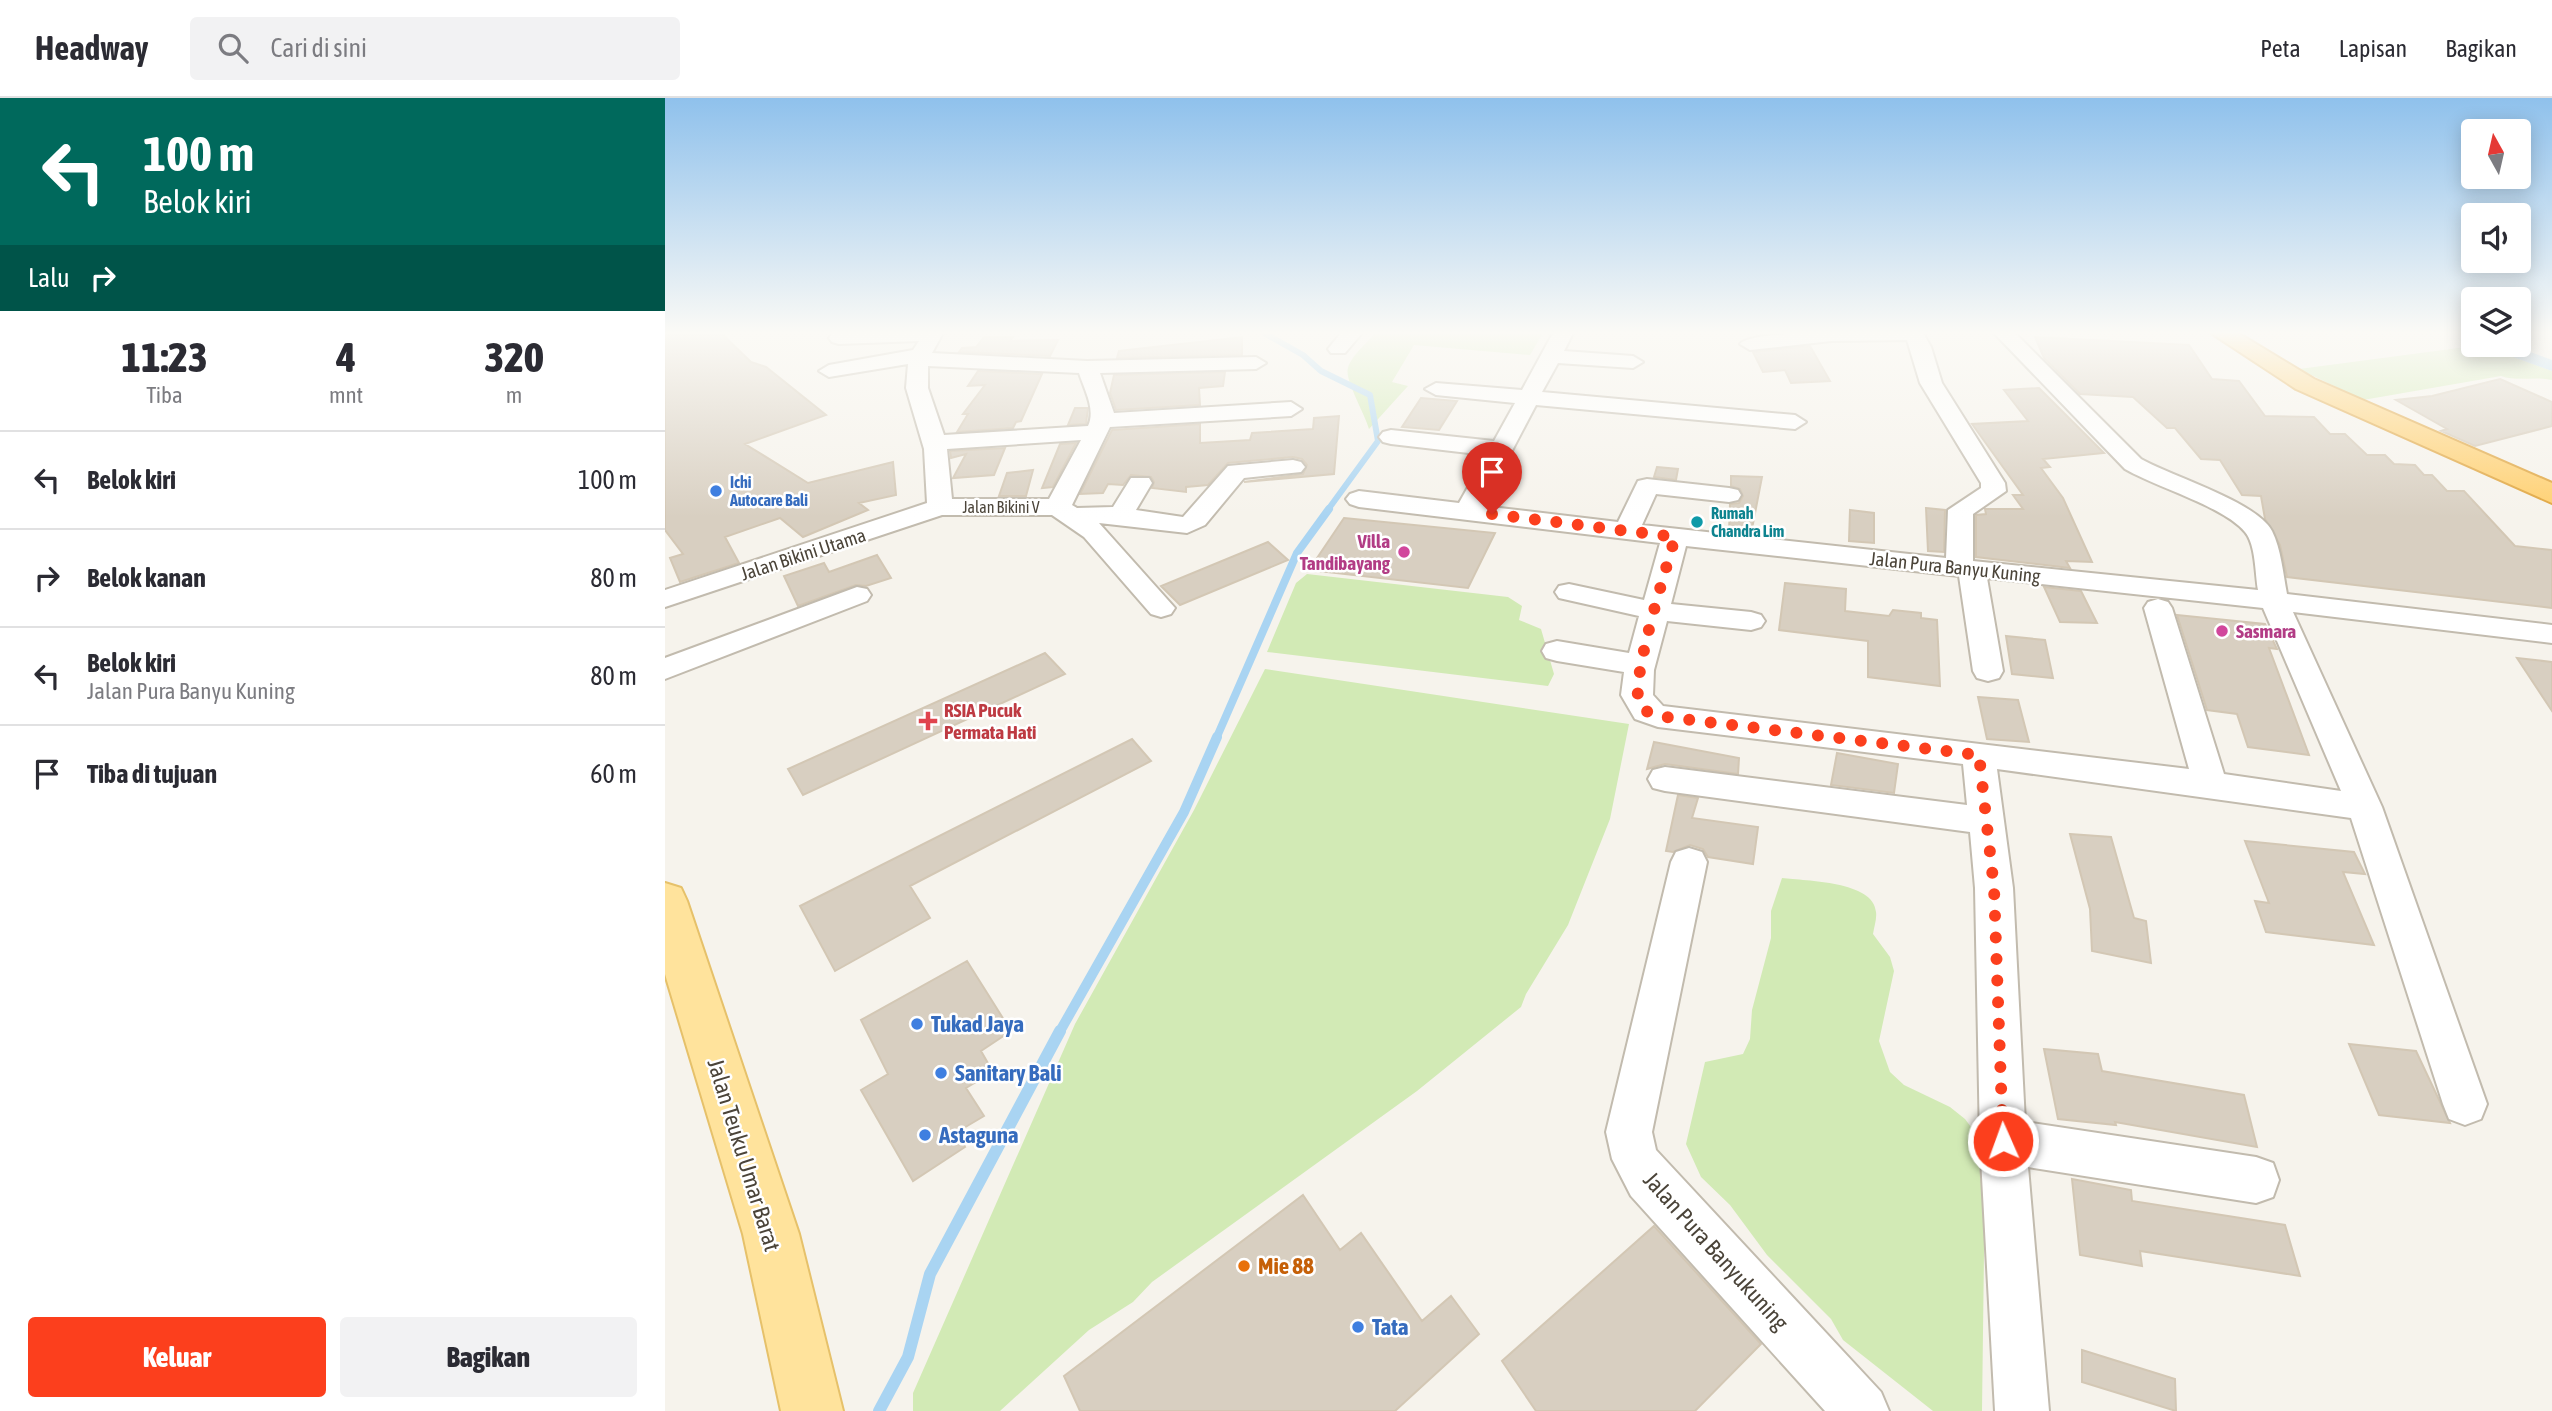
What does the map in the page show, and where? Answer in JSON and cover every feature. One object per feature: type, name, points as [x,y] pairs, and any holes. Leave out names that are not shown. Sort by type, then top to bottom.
[{"type":"highway","points":[[2328,394],[2552,495]]},
{"type":"main road","name":"Jalan Teuku Umar Barat","points":[[665,901],[771,1234],[812,1411]]},
{"type":"street","name":"Jalan Bikini V","points":[[916,394],[935,443],[940,507],[1066,511],[1131,498],[1187,526],[1196,520],[1237,471],[1293,467]]},
{"type":"street","points":[[1096,394],[1103,413],[1066,511],[1093,531],[1161,608]]},
{"type":"street","points":[[1166,416],[1170,394]]},
{"type":"street","points":[[1510,394],[1795,422]]},
{"type":"street","points":[[1938,394],[1993,483],[1994,491],[1961,510],[1959,518],[1966,569],[1988,671]]},
{"type":"street","points":[[2064,394],[2133,464],[2157,478],[2236,511],[2258,529],[2263,541],[2274,600],[2365,807],[2466,1104]]},
{"type":"street","points":[[1468,511],[1530,396]]},
{"type":"street","points":[[935,443],[1099,426],[1166,416],[1291,409]]},
{"type":"street","points":[[1391,437],[1500,449]]},
{"type":"street","points":[[1627,530],[1647,486],[1729,495]]},
{"type":"street","points":[[1131,498],[1163,497]]},
{"type":"street","name":"Jalan Pura Banyu Kuning","points":[[1359,499],[1675,537],[2274,600],[2552,634]]},
{"type":"street","name":"Jalan Bikini Utama","points":[[665,599],[940,507]]},
{"type":"street","points":[[1675,537],[1640,665],[1637,695],[1639,705],[1658,716],[1979,755],[2365,807]]},
{"type":"street","points":[[1569,592],[1655,611],[1751,621]]},
{"type":"street","points":[[665,669],[857,595]]},
{"type":"street","points":[[2158,608],[2210,785]]},
{"type":"street","points":[[1557,651],[1640,665]]},
{"type":"street","points":[[1979,755],[1994,888],[2003,1141],[2022,1411]]},
{"type":"street","points":[[1665,779],[1986,821]]},
{"type":"street","name":"Jalan Pura Banyukuning","points":[[1689,862],[1629,1132],[1635,1158],[1648,1178],[1862,1411]]},
{"type":"street","points":[[2003,1141],[2256,1180]]},
{"type":"green space","points":[[1355,394],[1400,394],[1369,429]]},
{"type":"green space","points":[[2351,394],[2396,394],[2363,400]]},
{"type":"green space","points":[[1307,574],[1508,597],[1522,606],[1519,620],[1541,629],[1554,674],[1548,686],[1267,652],[1296,583]]},
{"type":"green space","points":[[1265,669],[1629,724],[1610,819],[1568,925],[1526,994],[1521,1007],[1417,1091],[1152,1282],[1133,1302],[1089,1330],[1000,1411],[913,1411],[913,1393],[1075,1024],[1194,810]]},
{"type":"green space","points":[[1782,878],[1852,888],[1872,902],[1876,912],[1873,934],[1890,957],[1894,971],[1879,1041],[1890,1072],[1904,1085],[1950,1107],[1965,1119],[1977,1135],[1985,1175],[1982,1411],[1933,1411],[1843,1340],[1831,1319],[1767,1255],[1730,1205],[1701,1177],[1686,1144],[1705,1062],[1743,1054],[1750,1039],[1752,1010],[1771,938],[1771,911]]},
{"type":"building","points":[[665,394],[800,394],[826,415],[745,444],[808,483],[893,462],[896,495],[859,503],[868,510],[803,537],[780,518],[725,537],[739,563],[680,582],[670,558],[683,554],[665,530]]},
{"type":"building","points":[[978,394],[1033,394],[1021,421],[1016,422],[1013,428],[957,432],[968,414],[963,414]]},
{"type":"building","points":[[1110,394],[1199,394],[1200,405],[1116,410]]},
{"type":"building","points":[[2007,394],[2045,394],[2104,453],[2043,459],[2050,467],[2041,468],[2063,498],[2092,562],[2066,561],[2070,568],[1976,557],[1976,515],[1986,514],[1985,509],[2023,509],[2013,495],[2023,495],[1972,424],[2028,421]]},
{"type":"building","points":[[2085,394],[2249,394],[2265,416],[2314,417],[2330,434],[2345,434],[2367,455],[2385,455],[2394,464],[2415,465],[2424,475],[2432,475],[2447,491],[2464,491],[2515,546],[2552,550],[2552,608],[2287,577],[2280,545],[2265,519],[2261,496],[2242,495],[2220,460],[2201,459],[2175,428],[2167,428],[2133,397]]},
{"type":"building","points":[[2535,394],[2552,402],[2552,426],[2475,446],[2441,431],[2447,429],[2396,400],[2432,396]]},
{"type":"building","points":[[1421,398],[1457,401],[1439,430],[1402,427]]},
{"type":"building","points":[[1075,408],[1088,408],[1086,424],[1068,425]]},
{"type":"building","points":[[1339,416],[1334,474],[1244,482],[1303,474],[1307,465],[1302,459],[1293,457],[1228,463],[1208,485],[1186,487],[1186,492],[1152,488],[1154,482],[1151,477],[1131,475],[1123,485],[1108,484],[1103,493],[1080,494],[1112,430],[1200,424],[1200,443],[1250,440],[1252,433],[1313,429],[1314,418]]},
{"type":"building","points":[[1076,443],[1053,487],[1042,488],[1060,444]]},
{"type":"building","points":[[1005,448],[994,475],[953,478],[966,454],[951,458],[950,451]]},
{"type":"building","points":[[1657,467],[1678,469],[1676,480],[1654,477]]},
{"type":"building","points":[[1033,470],[1026,496],[999,496],[1007,473]]},
{"type":"building","points":[[1731,476],[1762,477],[1751,534],[1729,532],[1730,504],[1739,503],[1743,496],[1740,489],[1731,486]]},
{"type":"building","points":[[1926,508],[1945,510],[1944,552],[1928,551]]},
{"type":"building","points":[[1850,510],[1874,513],[1874,543],[1849,541]]},
{"type":"building","name":"Villa Tandibayang","points":[[1344,518],[1495,533],[1468,588],[1309,570]]},
{"type":"building","points":[[1268,542],[1288,560],[1180,605],[1161,586]]},
{"type":"building","points":[[877,555],[891,578],[866,586],[856,585],[798,606],[784,576],[824,563],[829,572]]},
{"type":"building","points":[[1785,583],[1846,589],[1845,611],[1889,616],[1893,610],[1921,613],[1921,618],[1937,620],[1940,686],[1868,677],[1868,641],[1779,630]]},
{"type":"building","points":[[2044,587],[2081,591],[2097,623],[2060,622]]},
{"type":"building","points":[[2177,615],[2265,624],[2277,649],[2269,648],[2309,755],[2248,747],[2237,714],[2207,710]]},
{"type":"building","points":[[2006,636],[2045,640],[2053,678],[2012,674]]},
{"type":"building","points":[[1045,653],[1065,674],[803,795],[788,769]]},
{"type":"building","points":[[2517,658],[2552,662],[2552,711]]},
{"type":"building","points":[[1978,697],[2018,700],[2029,742],[1987,739]]},
{"type":"building","points":[[1132,739],[1151,761],[910,886],[930,918],[835,971],[800,906]]},
{"type":"building","points":[[1654,742],[1739,758],[1738,774],[1665,764],[1647,769]]},
{"type":"building","points":[[1837,753],[1898,764],[1894,793],[1831,785]]},
{"type":"building","points":[[1678,795],[1698,798],[1692,818],[1758,827],[1753,864],[1708,857],[1703,849],[1690,845],[1673,852],[1666,851]]},
{"type":"building","points":[[2070,834],[2111,837],[2134,918],[2146,921],[2151,963],[2092,951],[2090,909]]},
{"type":"building","points":[[2245,841],[2354,852],[2365,874],[2343,872],[2374,945],[2266,932],[2255,901],[2269,903]]},
{"type":"building","points":[[967,961],[1011,1031],[981,1051],[993,1072],[966,1088],[984,1116],[957,1132],[965,1147],[913,1181],[861,1090],[888,1074],[861,1020]]},
{"type":"building","points":[[2349,1044],[2416,1051],[2450,1123],[2379,1115]]},
{"type":"building","points":[[2044,1049],[2098,1054],[2102,1071],[2244,1095],[2257,1147],[2115,1122],[2116,1125],[2058,1119]]},
{"type":"building","points":[[2072,1179],[2131,1190],[2132,1201],[2285,1225],[2300,1276],[2140,1251],[2142,1266],[2080,1255]]},
{"type":"building","points":[[1303,1195],[1340,1250],[1361,1233],[1422,1321],[1451,1296],[1479,1334],[1395,1411],[1080,1411],[1064,1376]]},
{"type":"building","points":[[1654,1226],[1761,1344],[1695,1411],[1536,1411],[1502,1361]]},
{"type":"building","points":[[2082,1350],[2175,1379],[2176,1411],[2082,1382]]},
{"type":"waterway","points":[[1327,511],[1378,441],[1369,394]]},
{"type":"waterway","points":[[1216,739],[1297,553],[1329,509]]},
{"type":"waterway","points":[[1059,1033],[1184,812],[1217,737]]},
{"type":"waterway","points":[[879,1411],[908,1357],[930,1274],[1060,1031]]},
{"type":"place","name":"Ichi Autocare Bali","points":[[716,491]]},
{"type":"place","name":"Rumah Chandra Lim","points":[[1697,522]]},
{"type":"place","name":"Villa Tandibayang","points":[[1404,552]]},
{"type":"place","name":"Sasmara","points":[[2222,631]]},
{"type":"place","name":"RSIA Pucuk Permata Hati","points":[[928,721]]},
{"type":"place","name":"Tukad Jaya","points":[[917,1024]]},
{"type":"place","name":"Sanitary Bali","points":[[941,1073]]},
{"type":"place","name":"Astaguna","points":[[925,1135]]},
{"type":"place","name":"Mie 88","points":[[1244,1266]]},
{"type":"place","name":"Tata","points":[[1358,1327]]},
{"type":"route","points":[[1492,514],[1675,537],[1639,670],[1637,695],[1639,705],[1646,711],[1658,716],[1979,755],[1994,888],[2003,1141]]}]
